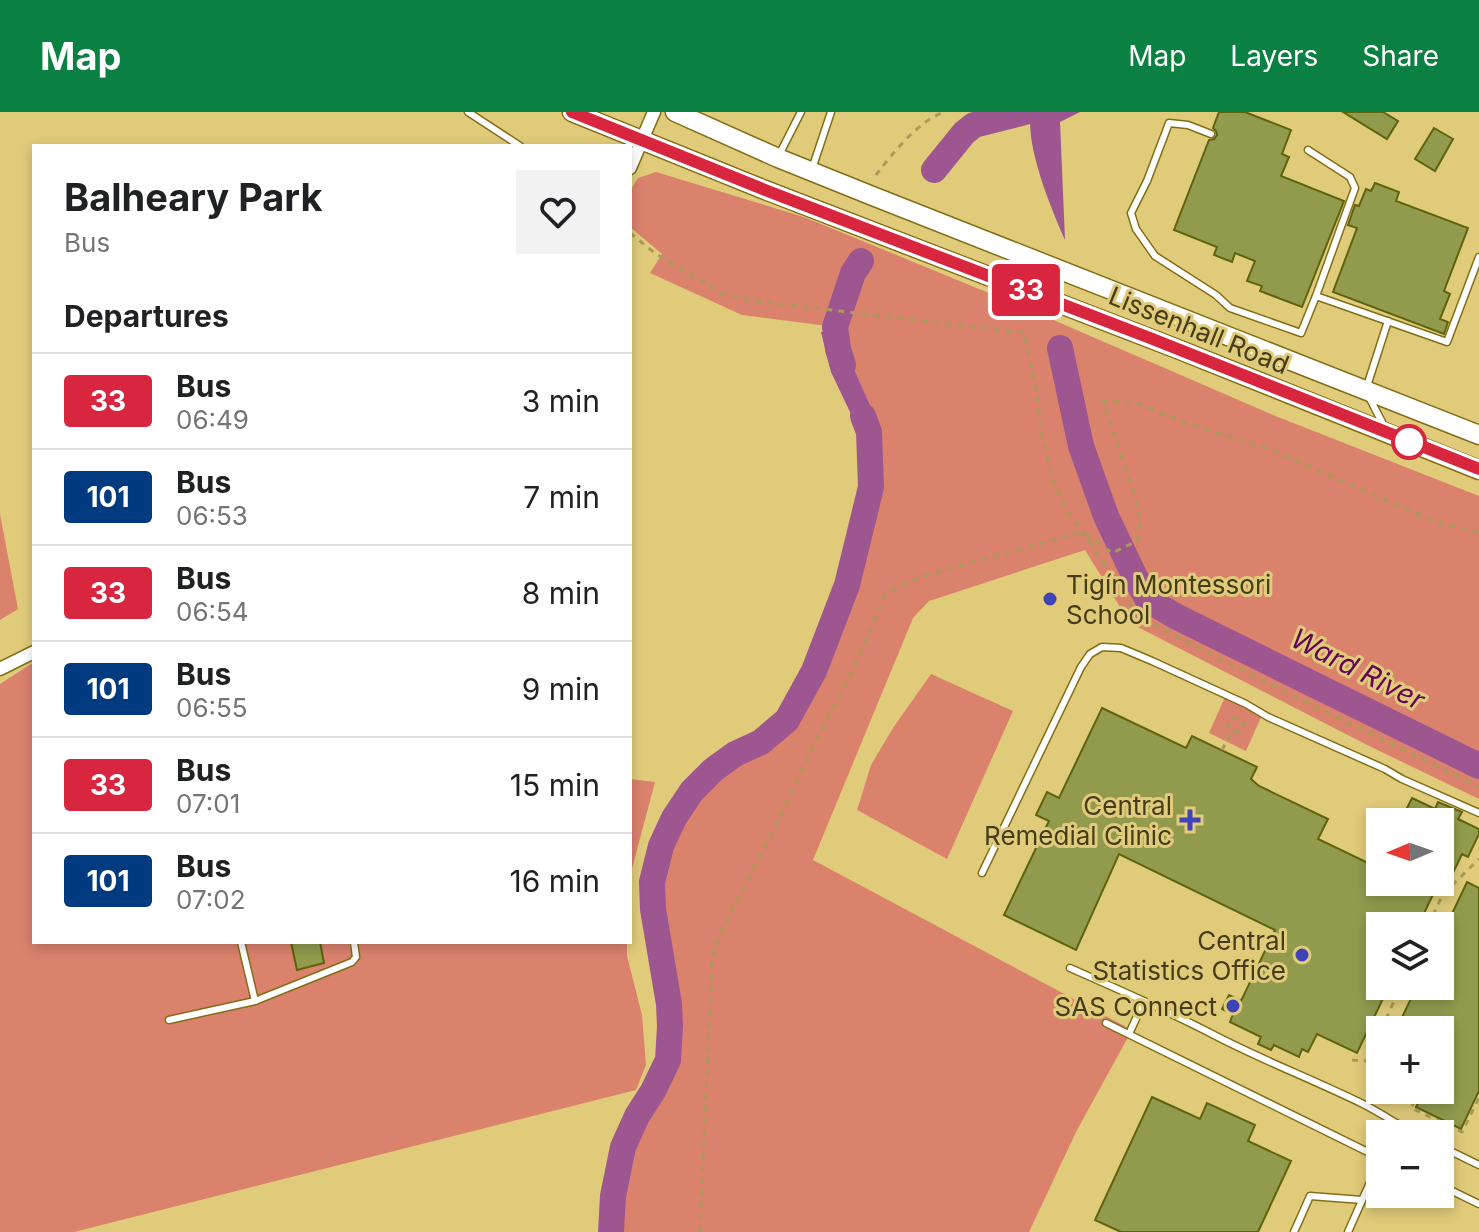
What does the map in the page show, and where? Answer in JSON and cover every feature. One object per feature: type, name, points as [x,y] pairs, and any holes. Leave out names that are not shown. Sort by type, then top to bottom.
[{"type":"main road","name":"Lissenhall Road","points":[[572,112],[1479,470]]},
{"type":"main road","name":"Lissenhall Road","points":[[675,112],[811,172],[1479,435]]},
{"type":"main road","points":[[765,190],[778,158]]},
{"type":"street","points":[[632,163],[654,112]]},
{"type":"street","points":[[0,669],[32,653]]},
{"type":"lane","points":[[468,112],[517,144]]},
{"type":"lane","points":[[778,158],[801,112]]},
{"type":"lane","points":[[811,172],[831,112]]},
{"type":"lane","points":[[1211,134],[1188,125],[1169,123],[1131,213],[1136,229],[1155,256],[1216,295],[1230,308],[1301,333],[1355,188],[1350,177],[1308,150]]},
{"type":"lane","points":[[1316,296],[1447,342],[1479,257]]},
{"type":"lane","points":[[1387,433],[1366,391],[1388,321]]},
{"type":"lane","points":[[982,873],[1081,667],[1090,654],[1102,647],[1121,648],[1152,661],[1479,813]]},
{"type":"lane","points":[[241,944],[255,1001]]},
{"type":"lane","points":[[169,1020],[255,1001],[352,962],[356,957],[354,944]]},
{"type":"lane","points":[[1070,968],[1367,1106],[1389,1120]]},
{"type":"lane","points":[[1129,1034],[1144,1001]]},
{"type":"lane","points":[[1106,1023],[1366,1152]]},
{"type":"lane","points":[[1454,1153],[1479,1165]]},
{"type":"lane","points":[[1348,1232],[1366,1191]]},
{"type":"lane","points":[[1454,1192],[1479,1204]]},
{"type":"lane","points":[[1294,1232],[1310,1196],[1362,1200]]},
{"type":"path","points":[[876,175],[900,145],[935,115],[944,112]]},
{"type":"path","points":[[632,235],[656,254],[726,295],[1024,333],[1053,480],[1068,513],[1139,617],[1479,787]]},
{"type":"path","points":[[1083,532],[1112,553],[1137,541],[1140,523],[1136,499],[1103,401],[1137,403],[1191,425],[1267,448],[1436,522],[1479,532]]},
{"type":"path","points":[[700,1232],[712,959],[720,934],[853,670],[885,595],[927,575],[1083,532]]},
{"type":"path","points":[[1222,750],[1231,733]]},
{"type":"path","points":[[1435,912],[1443,894],[1479,859]]},
{"type":"path","points":[[1473,865],[1479,868]]},
{"type":"path","points":[[1352,1060],[1366,1061]]},
{"type":"path","points":[[1413,1104],[1411,1108],[1462,1132],[1479,1098]]},
{"type":"shaded area","points":[[1031,112],[1080,112],[1060,122],[1065,240],[1035,159]]},
{"type":"shaded area","points":[[656,172],[804,217],[1278,417],[1479,496],[1479,799],[1130,623],[1085,550],[929,601],[913,618],[813,860],[1132,1030],[1076,1132],[1029,1232],[618,1232],[623,1171],[641,1120],[664,1087],[672,1061],[677,1021],[670,961],[656,893],[677,829],[687,809],[733,767],[768,747],[790,727],[817,683],[856,577],[874,502],[879,466],[874,414],[835,327],[742,315],[650,273],[662,254],[632,229],[632,188],[638,178]]},
{"type":"shaded area","points":[[837,331],[874,414],[877,449],[862,448],[859,431],[831,372],[821,332]]},
{"type":"shaded area","points":[[0,514],[18,609],[0,620]]},
{"type":"shaded area","points":[[32,663],[32,944],[627,944],[627,956],[642,1015],[646,1065],[636,1090],[74,1232],[0,1232],[0,684]]},
{"type":"shaded area","points":[[931,674],[1013,711],[947,859],[857,810],[871,765]]},
{"type":"shaded area","points":[[1225,697],[1262,715],[1246,751],[1209,733]]},
{"type":"shaded area","points":[[632,779],[655,782],[632,868]]},
{"type":"building","points":[[1219,112],[1245,112],[1291,130],[1282,154],[1289,157],[1281,176],[1344,201],[1302,307],[1260,291],[1262,286],[1247,281],[1255,261],[1235,253],[1232,262],[1214,255],[1217,247],[1174,230],[1209,140],[1217,135],[1213,128]]},
{"type":"building","points":[[1343,112],[1383,112],[1398,121],[1387,139]]},
{"type":"building","points":[[1434,128],[1453,139],[1435,171],[1415,159]]},
{"type":"building","points":[[1375,183],[1399,192],[1396,201],[1468,228],[1444,291],[1450,294],[1440,319],[1448,322],[1444,334],[1333,292],[1357,228],[1348,225],[1355,205],[1359,206],[1366,189],[1371,191]]},
{"type":"building","points":[[1102,708],[1186,748],[1192,736],[1257,767],[1251,779],[1259,786],[1328,819],[1318,839],[1366,862],[1366,896],[1432,896],[1425,912],[1366,912],[1366,1000],[1382,1000],[1375,1016],[1366,1016],[1366,1034],[1357,1053],[1317,1034],[1308,1052],[1302,1049],[1299,1057],[1274,1045],[1271,1050],[1258,1044],[1261,1037],[1230,1022],[1233,1014],[1222,1009],[1229,995],[1241,1001],[1275,930],[1119,854],[1076,950],[1004,915],[1049,821],[1036,815],[1047,792],[1059,798]]},
{"type":"building","points":[[1412,798],[1433,808],[1407,808]]},
{"type":"building","points":[[1438,802],[1452,808],[1435,808]]},
{"type":"building","points":[[1454,809],[1462,812],[1458,819],[1479,829],[1468,857],[1462,854],[1454,871]]},
{"type":"building","points":[[1467,882],[1479,888],[1479,1091],[1461,1129],[1454,1126],[1454,1120],[1443,1120],[1416,1107],[1417,1104],[1454,1104],[1454,1016],[1403,1016],[1410,1000],[1454,1000],[1453,912]]},
{"type":"building","points":[[291,944],[320,944],[324,963],[297,970]]},
{"type":"building","points":[[1152,1097],[1200,1119],[1207,1103],[1255,1125],[1248,1141],[1291,1161],[1258,1232],[1121,1232],[1095,1220]]},
{"type":"waterway","points":[[934,170],[974,125],[1025,112]]},
{"type":"waterway","points":[[843,365],[835,327],[853,273],[861,261]]},
{"type":"waterway","name":"Ward River","points":[[1060,348],[1081,446],[1106,516],[1148,600],[1479,766]]},
{"type":"waterway","points":[[611,1232],[613,1196],[623,1147],[668,1060],[669,1004],[653,909],[652,882],[661,846],[674,818],[692,791],[713,770],[735,754],[761,742],[787,720],[814,671],[847,585],[871,487],[869,432],[863,416]]},
{"type":"bus line","name":"33","points":[[572,112],[1479,469]]},
{"type":"place","name":"Tigín Montessori School","points":[[1050,599]]},
{"type":"place","name":"Central Remedial Clinic","points":[[1190,820]]},
{"type":"place","name":"Central Statistics Office","points":[[1302,955]]},
{"type":"place","name":"SAS Connect","points":[[1233,1006]]}]
